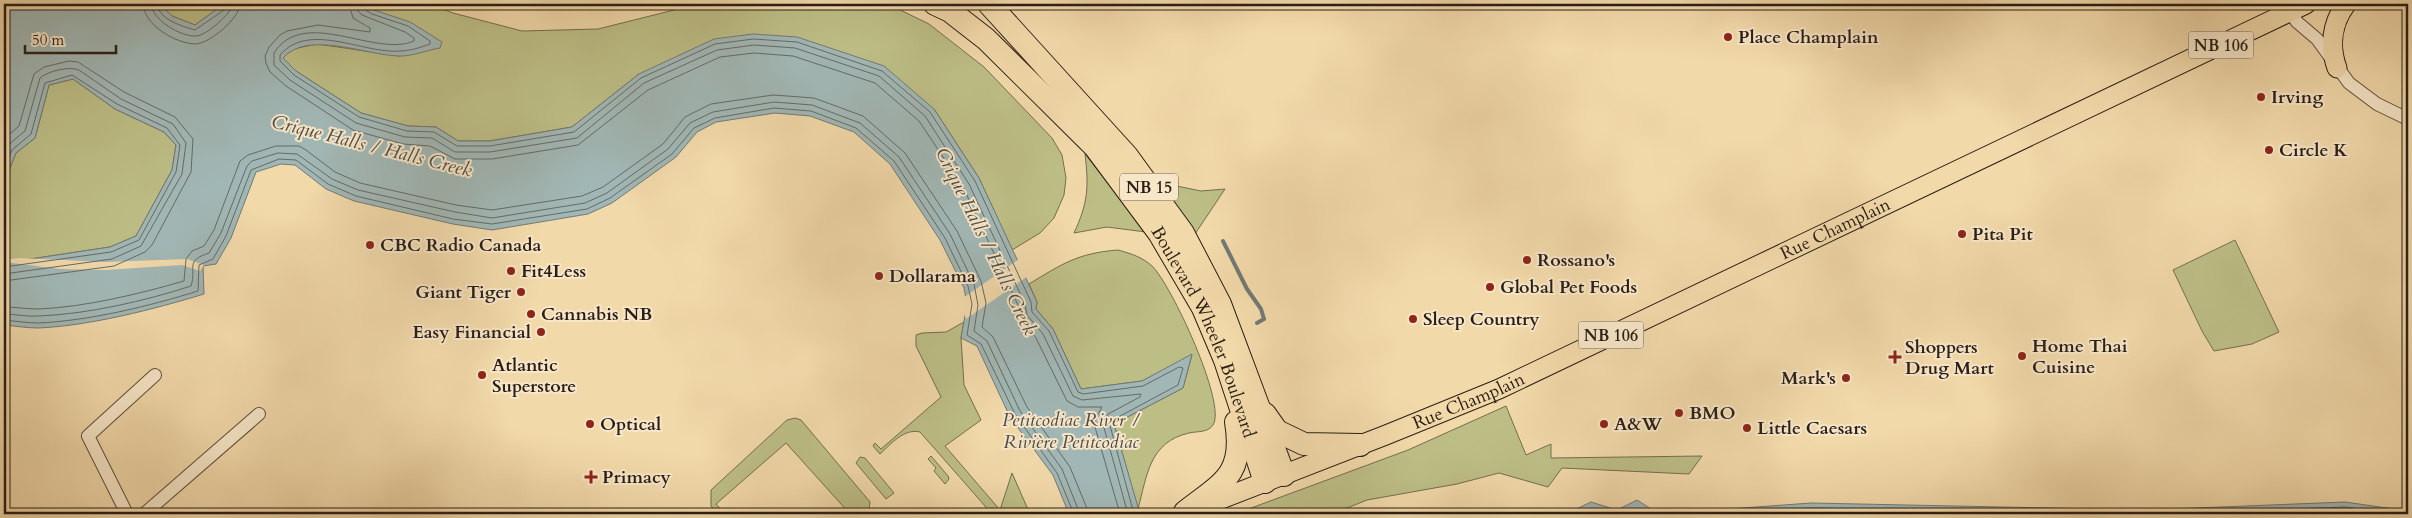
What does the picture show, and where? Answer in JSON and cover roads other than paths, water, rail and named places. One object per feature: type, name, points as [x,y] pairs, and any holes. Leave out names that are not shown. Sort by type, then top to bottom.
[{"type":"highway","name":"Boulevard Wheeler Boulevard","points":[[935,4],[950,11],[986,39],[1095,147],[1178,262],[1203,308],[1274,478]]},
{"type":"highway","name":"Boulevard Wheeler Boulevard","points":[[989,4],[1127,156],[1183,233],[1220,304],[1257,403],[1274,478]]},
{"type":"highway","points":[[1183,513],[1228,479],[1237,458],[1239,440],[1225,360]]},
{"type":"highway","points":[[1257,403],[1277,431],[1304,444],[1360,445]]},
{"type":"main road","points":[[2337,68],[2333,52],[2333,36],[2337,20],[2346,4]]},
{"type":"main road","name":"Rue Champlain","points":[[1360,445],[1498,389],[2298,13]]},
{"type":"main road","name":"NB 106","points":[[1183,513],[1360,445]]},
{"type":"street","points":[[2298,13],[2337,68],[2360,93],[2408,119]]},
{"type":"street","points":[[127,514],[88,436],[155,375]]},
{"type":"street","points":[[144,514],[259,414]]},
{"type":"water","points":[[4,4],[160,4],[172,16],[195,25],[224,4],[364,4],[374,10],[410,22],[442,42],[440,48],[398,56],[321,45],[307,46],[294,50],[283,58],[296,71],[361,113],[408,126],[436,127],[458,141],[490,141],[572,127],[639,74],[714,39],[753,34],[797,37],[884,66],[934,109],[979,178],[1037,302],[1036,309],[1053,329],[1081,389],[1142,381],[1192,354],[1183,388],[1114,424],[1140,514],[1069,514],[1053,475],[1010,417],[977,346],[961,338],[967,304],[964,288],[940,240],[890,164],[854,132],[810,116],[775,113],[716,122],[697,132],[676,157],[612,203],[588,214],[492,230],[453,224],[354,201],[326,189],[295,165],[281,164],[256,172],[231,238],[216,264],[203,266],[204,294],[143,311],[79,324],[38,328],[4,325],[4,263],[110,247],[136,236],[172,170],[176,145],[164,132],[115,109],[73,79],[49,85],[35,138],[16,153],[4,183]]},
{"type":"water","points":[[1637,500],[1651,509],[1702,511],[1811,503],[2146,510],[2345,502],[2408,511],[2408,514],[1566,514],[1591,502],[1617,510]]},
{"type":"waterway","points":[[1223,241],[1247,289],[1261,309],[1264,319],[1257,323]]},
{"type":"place","name":"Place Champlain","points":[[1728,37]]},
{"type":"place","name":"Irving","points":[[2261,97]]},
{"type":"place","name":"Circle K","points":[[2269,150]]},
{"type":"place","name":"Pita Pit","points":[[1962,234]]},
{"type":"place","name":"CBC Radio Canada","points":[[370,245]]},
{"type":"place","name":"Rossano's","points":[[1527,260]]},
{"type":"place","name":"Fit4Less","points":[[511,271]]},
{"type":"place","name":"Dollarama","points":[[879,276]]},
{"type":"place","name":"Global Pet Foods","points":[[1490,287]]},
{"type":"place","name":"Giant Tiger","points":[[521,292]]},
{"type":"place","name":"Cannabis NB","points":[[531,314]]},
{"type":"place","name":"Sleep Country","points":[[1413,319]]},
{"type":"place","name":"Easy Financial","points":[[541,332]]},
{"type":"place","name":"Home Thai Cuisine","points":[[2022,356]]},
{"type":"place","name":"Shoppers Drug Mart","points":[[1895,357]]},
{"type":"place","name":"Atlantic Superstore","points":[[482,375]]},
{"type":"place","name":"Mark's","points":[[1846,378]]},
{"type":"place","name":"BMO","points":[[1679,413]]},
{"type":"place","name":"Optical","points":[[590,424]]},
{"type":"place","name":"A&W","points":[[1604,424]]},
{"type":"place","name":"Little Caesars","points":[[1747,428]]},
{"type":"place","name":"Primacy","points":[[591,477]]},
{"type":"water label","name":"Crique Halls / Halls Creek","points":[[372,145]]},
{"type":"water label","name":"Crique Halls / Halls Creek","points":[[987,241]]},
{"type":"water label","name":"Petitcodiac River / Rivière Petitcodiac","points":[[1071,430]]}]
